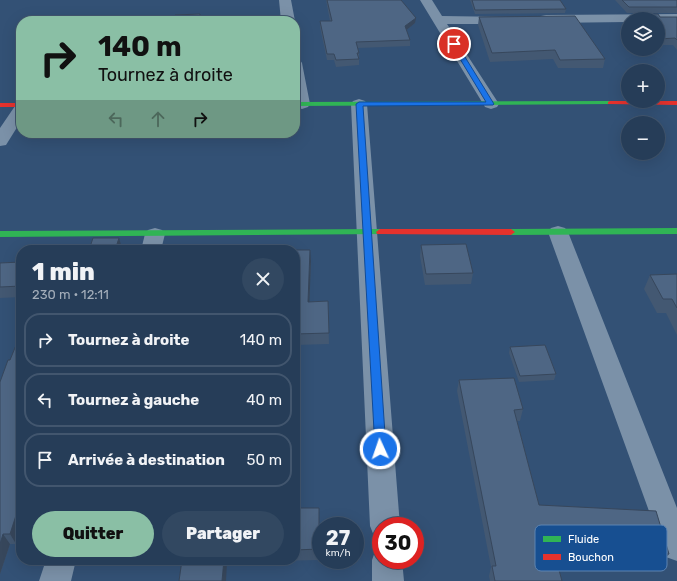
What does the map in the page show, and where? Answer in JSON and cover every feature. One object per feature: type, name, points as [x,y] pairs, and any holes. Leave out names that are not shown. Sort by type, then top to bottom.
[{"type":"street","points":[[286,0],[288,16]]},
{"type":"street","points":[[426,0],[491,104]]},
{"type":"street","points":[[534,19],[677,18]]},
{"type":"street","points":[[439,20],[518,20]]},
{"type":"street","points":[[300,104],[677,103]]},
{"type":"street","points":[[359,104],[384,517]]},
{"type":"street","points":[[0,105],[16,105]]},
{"type":"street","points":[[0,141],[16,117]]},
{"type":"street","points":[[0,234],[153,242],[367,232],[677,231]]},
{"type":"street","points":[[558,232],[677,547]]},
{"type":"street","points":[[55,581],[60,565]]},
{"type":"street","points":[[387,569],[388,581]]},
{"type":"building","points":[[327,0],[401,0],[416,18],[405,26],[410,40],[356,42],[359,59],[336,60],[334,54],[327,54],[320,21],[332,21]]},
{"type":"building","points":[[472,0],[560,0],[566,9],[475,10]]},
{"type":"building","points":[[622,0],[677,0],[677,7],[629,7]]},
{"type":"building","points":[[200,14],[200,16],[175,15]]},
{"type":"building","points":[[575,16],[605,59],[560,60],[555,50],[492,53],[479,17]]},
{"type":"building","points":[[665,17],[677,17],[677,40],[675,38],[665,39]]},
{"type":"building","points":[[93,238],[119,238],[117,245],[91,245]]},
{"type":"building","points":[[466,244],[473,273],[426,274],[421,245]]},
{"type":"building","points":[[300,250],[310,250],[308,302],[328,301],[329,333],[300,334]]},
{"type":"building","points":[[16,262],[16,286],[0,287],[0,263]]},
{"type":"building","points":[[677,274],[677,308],[672,299],[663,299],[650,275]]},
{"type":"building","points":[[16,345],[16,515],[10,534],[3,534],[0,544],[0,382],[8,360],[10,360]]},
{"type":"building","points":[[545,345],[556,374],[520,376],[510,347]]},
{"type":"building","points":[[514,378],[523,409],[514,410],[539,505],[656,511],[660,525],[535,525],[535,571],[559,571],[562,581],[495,581],[492,566],[496,566],[459,380]]},
{"type":"building","points":[[300,508],[319,508],[319,517],[312,517],[312,549],[300,550]]},
{"type":"building","points":[[181,565],[224,565],[222,581],[179,581]]},
{"type":"traffic: fast","points":[[300,104],[610,103]]},
{"type":"traffic: fast","points":[[511,232],[677,231]]},
{"type":"traffic: fast","points":[[0,234],[380,232]]},
{"type":"traffic: jam","points":[[610,103],[677,103]]},
{"type":"traffic: jam","points":[[0,105],[16,105]]},
{"type":"traffic: jam","points":[[380,232],[511,232]]},
{"type":"route","points":[[380,449],[359,104],[491,104],[454,44]]}]
